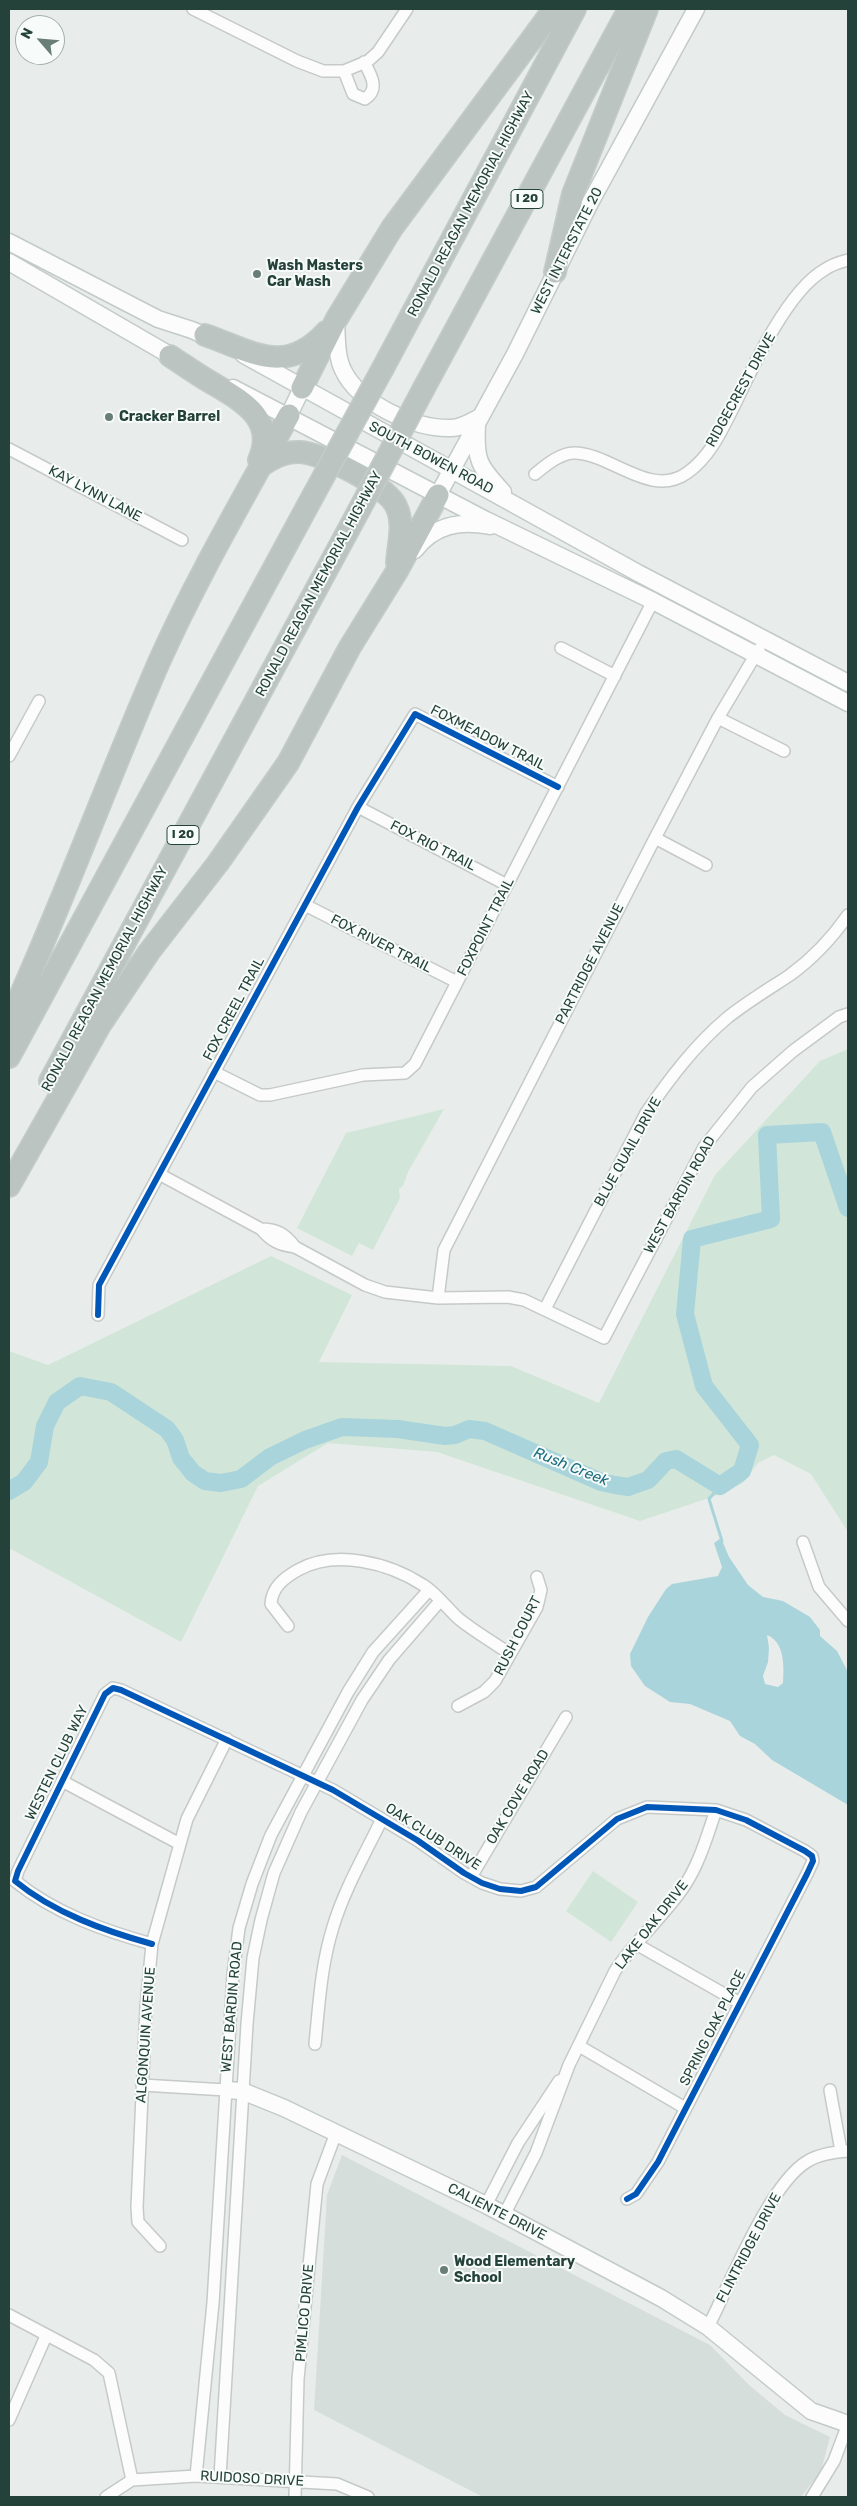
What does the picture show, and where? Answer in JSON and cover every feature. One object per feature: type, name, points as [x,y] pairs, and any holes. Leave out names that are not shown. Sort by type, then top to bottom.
[{"type":"highway","points":[[302,388],[336,320],[392,228],[554,9]]},
{"type":"highway","name":"RONALD REAGAN MEMORIAL HIGHWAY","points":[[9,1057],[575,9]]},
{"type":"highway","name":"RONALD REAGAN MEMORIAL HIGHWAY","points":[[9,1158],[629,9]]},
{"type":"highway","points":[[555,272],[572,194],[647,9]]},
{"type":"highway","points":[[205,335],[272,358],[291,356],[308,348],[336,320]]},
{"type":"highway","points":[[170,356],[245,403],[257,416],[262,430],[263,448],[248,488]]},
{"type":"highway","points":[[9,1021],[58,908],[159,663],[195,585],[289,415]]},
{"type":"highway","points":[[261,466],[282,454],[307,452],[327,459],[389,496],[401,517],[402,525],[397,571]]},
{"type":"highway","points":[[9,1186],[100,1025],[149,952],[218,863],[288,763],[350,646],[397,571],[438,495]]},
{"type":"main road","name":"WEST INTERSTATE 20","points":[[438,495],[515,354],[555,272],[696,9]]},
{"type":"main road","name":"SOUTH BOWEN ROAD","points":[[9,242],[158,319],[205,335],[513,502],[638,573],[848,683]]},
{"type":"main road","name":"SOUTH BOWEN ROAD","points":[[9,262],[170,356],[289,415],[506,530],[653,601],[844,701]]},
{"type":"main road","points":[[64,293],[70,274]]},
{"type":"main road","points":[[336,320],[342,369],[353,386],[375,405],[409,420],[438,427],[453,428],[479,419],[478,461],[486,474],[513,502]]},
{"type":"main road","points":[[289,415],[302,388]]},
{"type":"main road","points":[[397,571],[427,536],[456,523],[480,524],[506,530]]},
{"type":"main road","name":"CALIENTE DRIVE","points":[[226,2090],[242,2091],[336,2133],[486,2205],[661,2298],[708,2327],[811,2410],[848,2424]]},
{"type":"street","points":[[193,9],[296,61],[323,71],[344,72],[364,62],[378,52],[407,9]]},
{"type":"street","points":[[344,72],[353,94],[365,99],[373,91],[373,82],[364,62]]},
{"type":"street","name":"RIDGECREST DRIVE","points":[[535,474],[550,462],[573,453],[592,456],[652,480],[674,478],[686,474],[716,442],[743,386],[798,293],[824,269],[848,260]]},
{"type":"street","name":"KAY LYNN LANE","points":[[9,449],[182,540]]},
{"type":"street","name":"FOXPOINT TRAIL","points":[[214,1072],[260,1095],[270,1095],[362,1075],[405,1072],[415,1064],[653,601]]},
{"type":"street","name":"PARTRIDGE AVENUE","points":[[438,1298],[444,1250],[654,838],[718,718],[764,639]]},
{"type":"street","points":[[560,648],[615,676]]},
{"type":"street","points":[[844,701],[848,683]]},
{"type":"street","points":[[9,756],[39,701]]},
{"type":"street","name":"FOXMEADOW TRAIL","points":[[409,721],[415,714],[558,787]]},
{"type":"street","points":[[718,718],[784,751]]},
{"type":"street","name":"FOX CREEL TRAIL","points":[[98,1315],[99,1285],[358,808],[409,721]]},
{"type":"street","name":"FOX RIO TRAIL","points":[[358,808],[507,885]]},
{"type":"street","points":[[654,838],[706,865]]},
{"type":"street","name":"FOX RIVER TRAIL","points":[[305,905],[457,982]]},
{"type":"street","name":"BLUE QUAIL DRIVE","points":[[545,1309],[646,1113],[667,1083],[700,1044],[728,1018],[815,954],[848,915]]},
{"type":"street","name":"WEST BARDIN ROAD","points":[[545,1309],[604,1338],[704,1147],[752,1087],[839,1017],[848,1014]]},
{"type":"street","points":[[160,1174],[261,1228],[274,1229],[287,1236],[295,1247],[379,1290],[438,1298],[508,1297],[524,1300],[545,1309]]},
{"type":"street","points":[[803,1542],[819,1588],[848,1621]]},
{"type":"street","points":[[288,1626],[274,1611],[271,1604],[272,1596],[286,1578],[305,1567],[333,1561],[352,1560],[402,1573],[429,1590],[474,1630],[510,1654]]},
{"type":"street","name":"RUSH COURT","points":[[458,1706],[484,1692],[495,1681],[536,1606],[541,1590],[536,1577]]},
{"type":"street","name":"WEST BARDIN ROAD","points":[[196,2476],[213,2303],[233,1974],[240,1928],[252,1884],[271,1835],[348,1692],[373,1652],[429,1590]]},
{"type":"street","name":"WEST BARDIN ROAD","points":[[220,2478],[242,2091],[253,1958],[261,1920],[274,1873],[301,1812],[362,1700],[389,1660],[440,1601]]},
{"type":"street","name":"OAK CLUB DRIVE","points":[[116,1688],[302,1775],[382,1819],[471,1877],[500,1889],[521,1891],[536,1886],[617,1819],[639,1810],[661,1806],[716,1810],[746,1820],[805,1851],[812,1856],[812,1861]]},
{"type":"street","name":"WESTEN CLUB WAY","points":[[116,1688],[109,1689],[105,1694],[18,1871],[16,1881],[45,1901],[107,1931],[152,1944]]},
{"type":"street","name":"OAK COVE ROAD","points":[[471,1877],[566,1717]]},
{"type":"street","name":"ALGONQUIN AVENUE","points":[[160,2246],[138,2222],[142,2085],[152,1944],[178,1843],[187,1819],[228,1739]]},
{"type":"street","points":[[62,1781],[178,1843]]},
{"type":"street","name":"LAKE OAK DRIVE","points":[[486,2205],[518,2143],[569,2065],[615,1971],[684,1888],[695,1867],[716,1810]]},
{"type":"street","points":[[315,2044],[319,2002],[333,1926],[345,1894],[382,1819]]},
{"type":"street","name":"SPRING OAK PLACE","points":[[627,2200],[636,2194],[658,2162],[812,1861]]},
{"type":"street","points":[[636,1944],[740,2003]]},
{"type":"street","points":[[579,2046],[686,2108]]},
{"type":"street","name":"LAKE OAK DRIVE","points":[[504,2215],[536,2153],[569,2065]]},
{"type":"street","name":"CALIENTE DRIVE","points":[[142,2085],[226,2090]]},
{"type":"street","points":[[830,2090],[845,2151]]},
{"type":"street","name":"PIMLICO DRIVE","points":[[294,2497],[298,2379],[317,2184],[336,2133]]},
{"type":"street","name":"FLINTRIDGE DRIVE","points":[[708,2327],[773,2196],[797,2169],[808,2160],[845,2151]]},
{"type":"street","points":[[9,2315],[94,2360],[109,2373],[132,2480],[106,2497]]},
{"type":"street","points":[[9,2420],[46,2336]]},
{"type":"street","points":[[812,2497],[834,2461],[848,2424]]},
{"type":"street","name":"RUIDOSO DRIVE","points":[[132,2480],[196,2476],[296,2480],[337,2484],[368,2497]]},
{"type":"shaded area","name":"Wood Elementary School","points":[[342,2155],[710,2345],[749,2385],[785,2415],[830,2437],[821,2471],[801,2497],[483,2497],[314,2410],[327,2195]]},
{"type":"green space","points":[[848,1049],[848,1532],[811,1474],[774,1455],[758,1463],[743,1483],[721,1494],[640,1521],[437,1452],[328,1443],[258,1486],[181,1642],[9,1548],[9,1351],[48,1365],[271,1256],[352,1295],[319,1362],[511,1366],[599,1403],[715,1175],[820,1061]]},
{"type":"green space","points":[[444,1109],[408,1172],[403,1186],[399,1189],[400,1198],[373,1250],[359,1243],[352,1256],[297,1228],[346,1133]]},
{"type":"green space","points":[[593,1871],[638,1902],[611,1942],[566,1911]]},
{"type":"water","points":[[721,1538],[729,1557],[748,1585],[763,1597],[783,1601],[810,1617],[820,1630],[820,1636],[837,1651],[848,1672],[848,1805],[772,1760],[755,1744],[740,1736],[730,1721],[690,1704],[670,1702],[645,1686],[631,1666],[630,1654],[648,1617],[666,1589],[672,1584],[718,1576],[722,1567],[714,1543]],"holes":[[[767,1635],[773,1638],[780,1649],[783,1663],[783,1683],[778,1687],[765,1684],[763,1676],[768,1662],[769,1648]]]},
{"type":"waterway","name":"Rush Creek","points":[[9,1491],[24,1482],[39,1462],[45,1426],[57,1402],[80,1386],[111,1392],[167,1429],[175,1440],[181,1458],[193,1473],[205,1481],[221,1483],[241,1479],[270,1457],[305,1440],[342,1427],[398,1429],[445,1436],[455,1435],[469,1429],[485,1431],[601,1482],[628,1487],[648,1480],[666,1461],[676,1459],[720,1486],[742,1471],[750,1445],[704,1386],[685,1314],[692,1239],[771,1219],[767,1135],[822,1132],[848,1208]]},
{"type":"waterway","points":[[720,1486],[709,1499],[722,1541]]},
{"type":"cycle path","points":[[98,1315],[99,1285],[358,807],[415,714],[558,787]]},
{"type":"cycle path","points":[[152,1944],[80,1920],[46,1903],[15,1881],[18,1871],[105,1694],[113,1688],[121,1690],[333,1790],[417,1840],[464,1873],[482,1883],[500,1889],[521,1891],[536,1887],[617,1819],[647,1807],[716,1810],[746,1820],[805,1851],[812,1856],[813,1861],[807,1874],[658,2162],[636,2194],[627,2199]]},
{"type":"place","name":"Wash Masters Car Wash","points":[[257,274]]},
{"type":"place","name":"Cracker Barrel","points":[[109,417]]},
{"type":"place","name":"Wood Elementary School","points":[[444,2270]]}]
